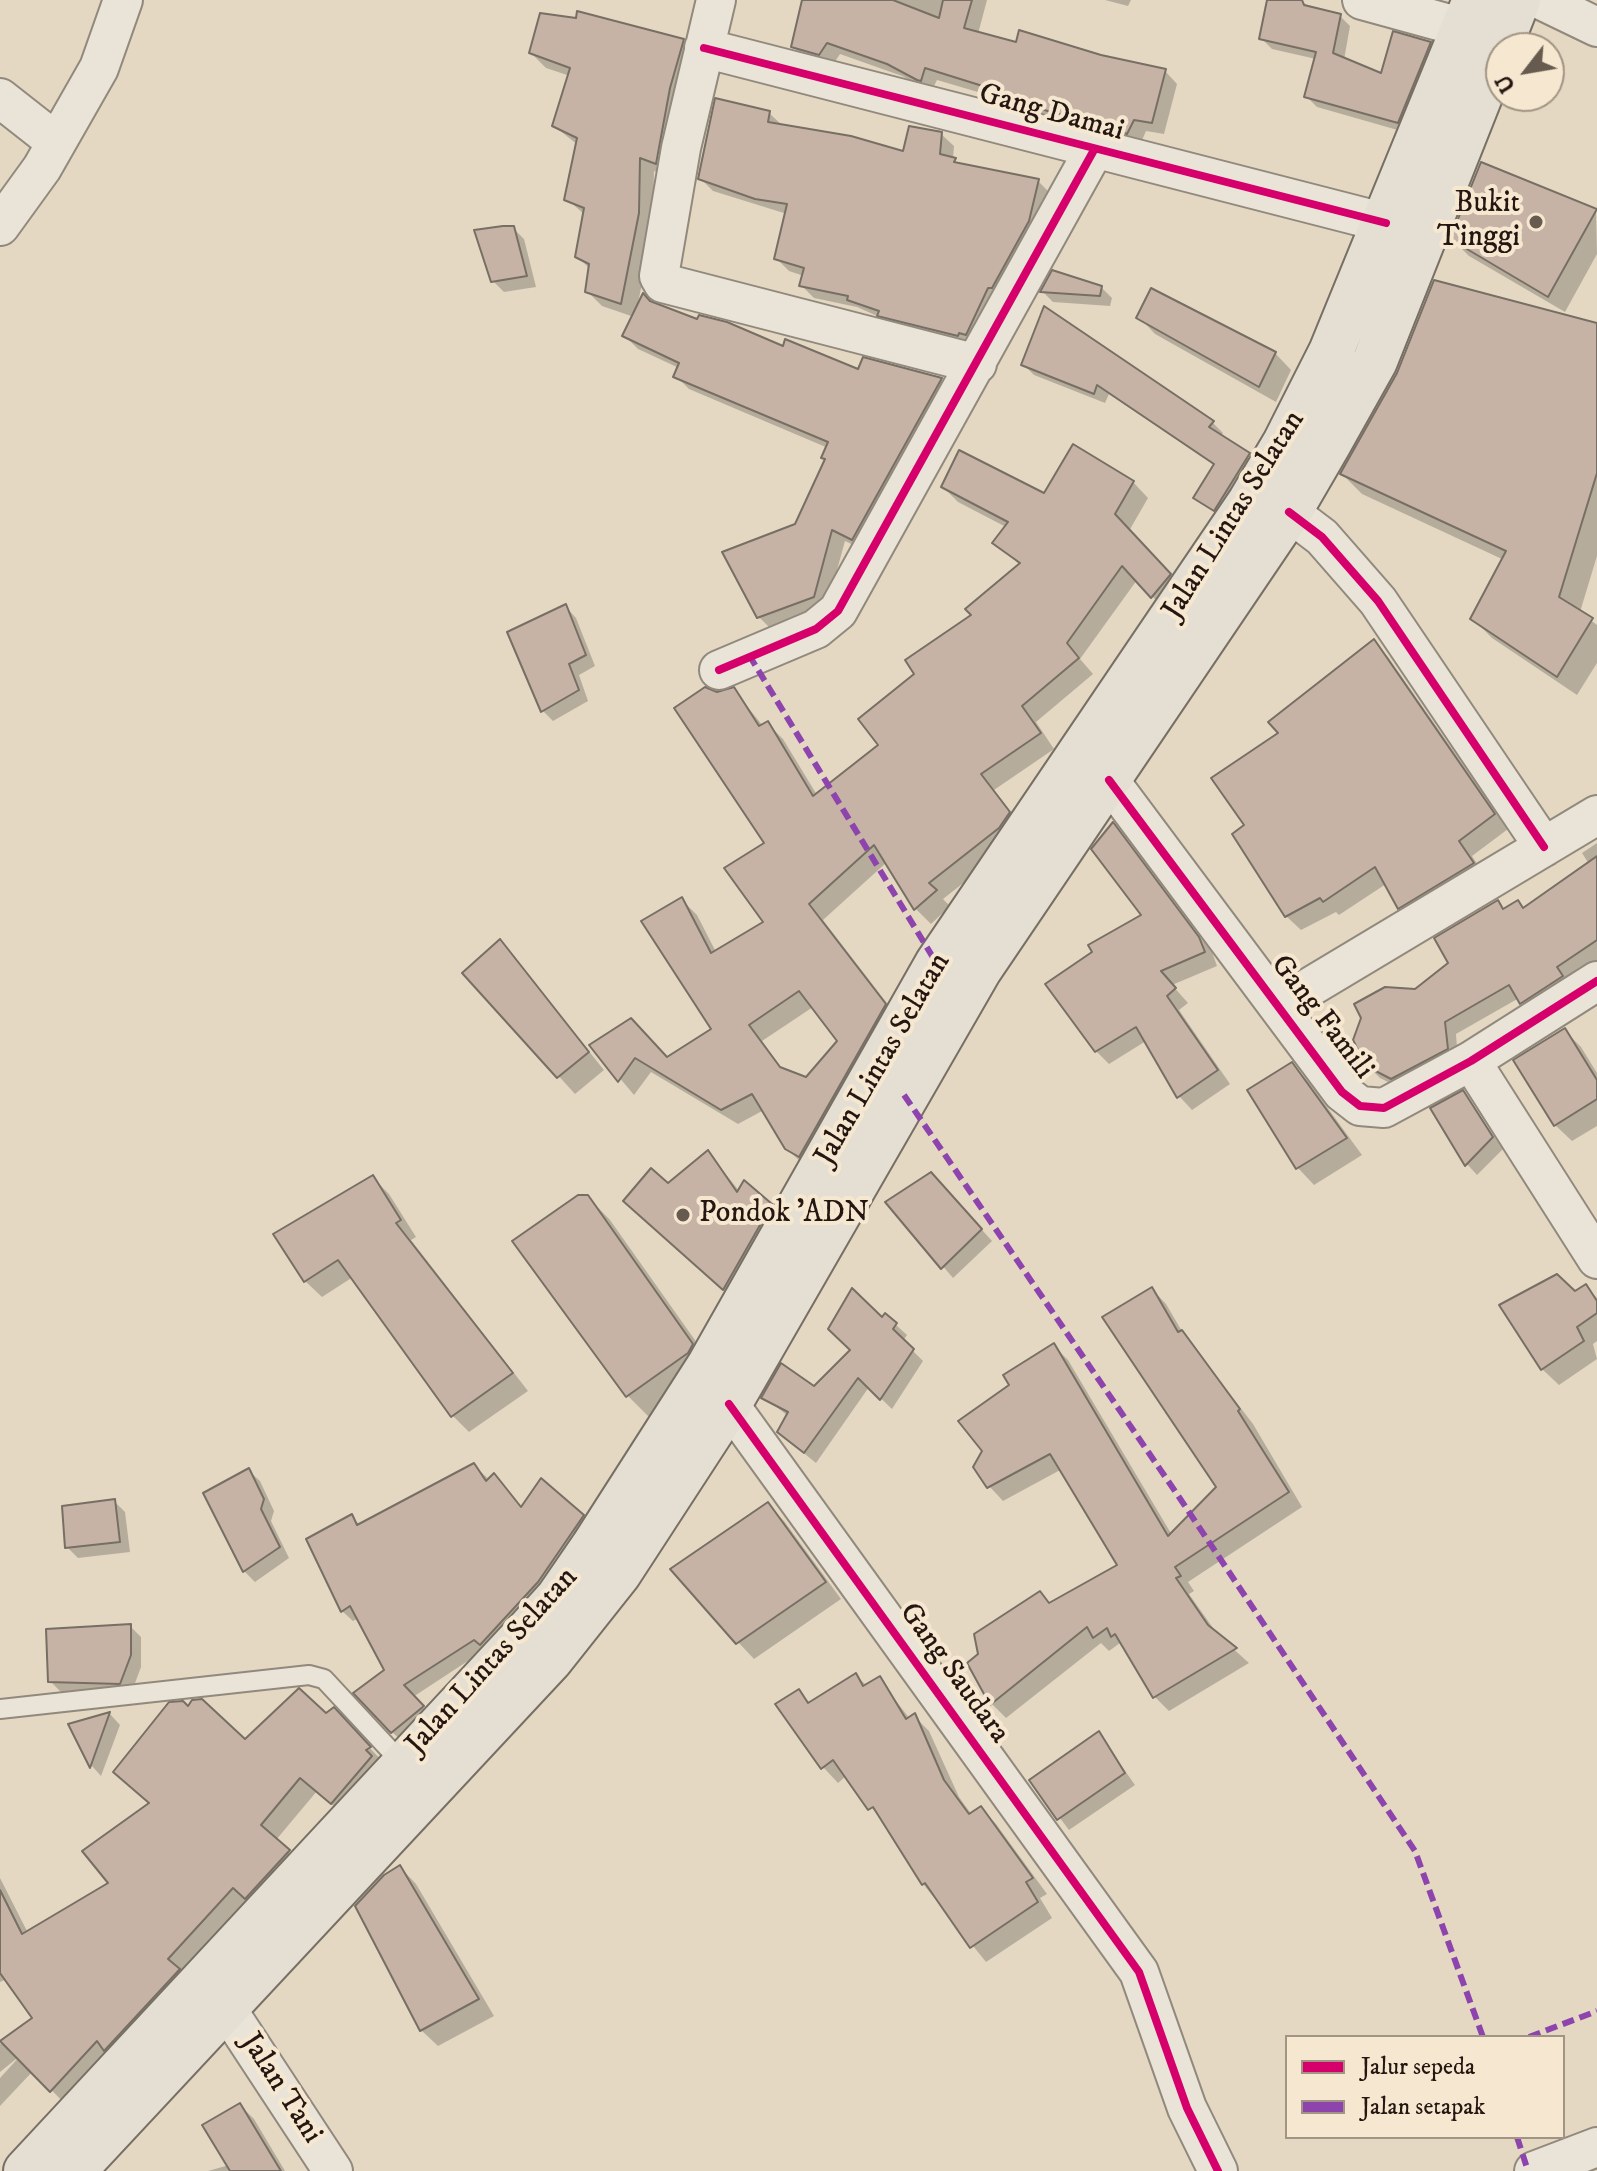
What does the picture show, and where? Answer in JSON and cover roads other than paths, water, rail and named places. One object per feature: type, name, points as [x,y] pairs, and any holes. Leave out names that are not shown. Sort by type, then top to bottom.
[{"type":"highway","name":"Jalan Lintas Selatan","points":[[26,2171],[558,1598],[878,1105],[979,970],[1289,512],[1375,361],[1518,0]]},
{"type":"highway","name":"Jalan Lintas Selatan","points":[[73,2171],[550,1660],[619,1573],[729,1404],[878,1105],[937,964],[1257,490],[1331,352],[1469,14]]},
{"type":"street","points":[[0,226],[56,142],[99,68],[123,0]]},
{"type":"street","points":[[716,0],[681,148],[659,276],[663,283],[977,364]]},
{"type":"street","points":[[1362,0],[1469,14]]},
{"type":"street","points":[[1541,0],[1597,27]]},
{"type":"street","name":"Gang Damai","points":[[704,48],[1386,223]]},
{"type":"street","points":[[0,98],[56,142]]},
{"type":"street","points":[[719,670],[816,629],[838,611],[1094,150]]},
{"type":"street","points":[[1289,512],[1322,537],[1378,601],[1544,847]]},
{"type":"street","name":"Gang Famili","points":[[1109,780],[1342,1092],[1360,1106],[1384,1108],[1471,1061],[1597,981]]},
{"type":"street","points":[[1280,1005],[1597,815]]},
{"type":"street","points":[[1471,1061],[1597,1259]]},
{"type":"street","name":"Gang Saudara","points":[[729,1404],[1139,1972],[1187,2108],[1218,2171]]},
{"type":"street","name":"Jalan Tani","points":[[226,2008],[333,2171]]},
{"type":"street","points":[[1534,2171],[1597,2147]]},
{"type":"lane","points":[[0,1709],[309,1675],[324,1679],[403,1764]]},
{"type":"place","name":"Bukit Tinggi","points":[[1536,222]]},
{"type":"place","name":"Pondok 'ADN","points":[[683,1215]]}]
